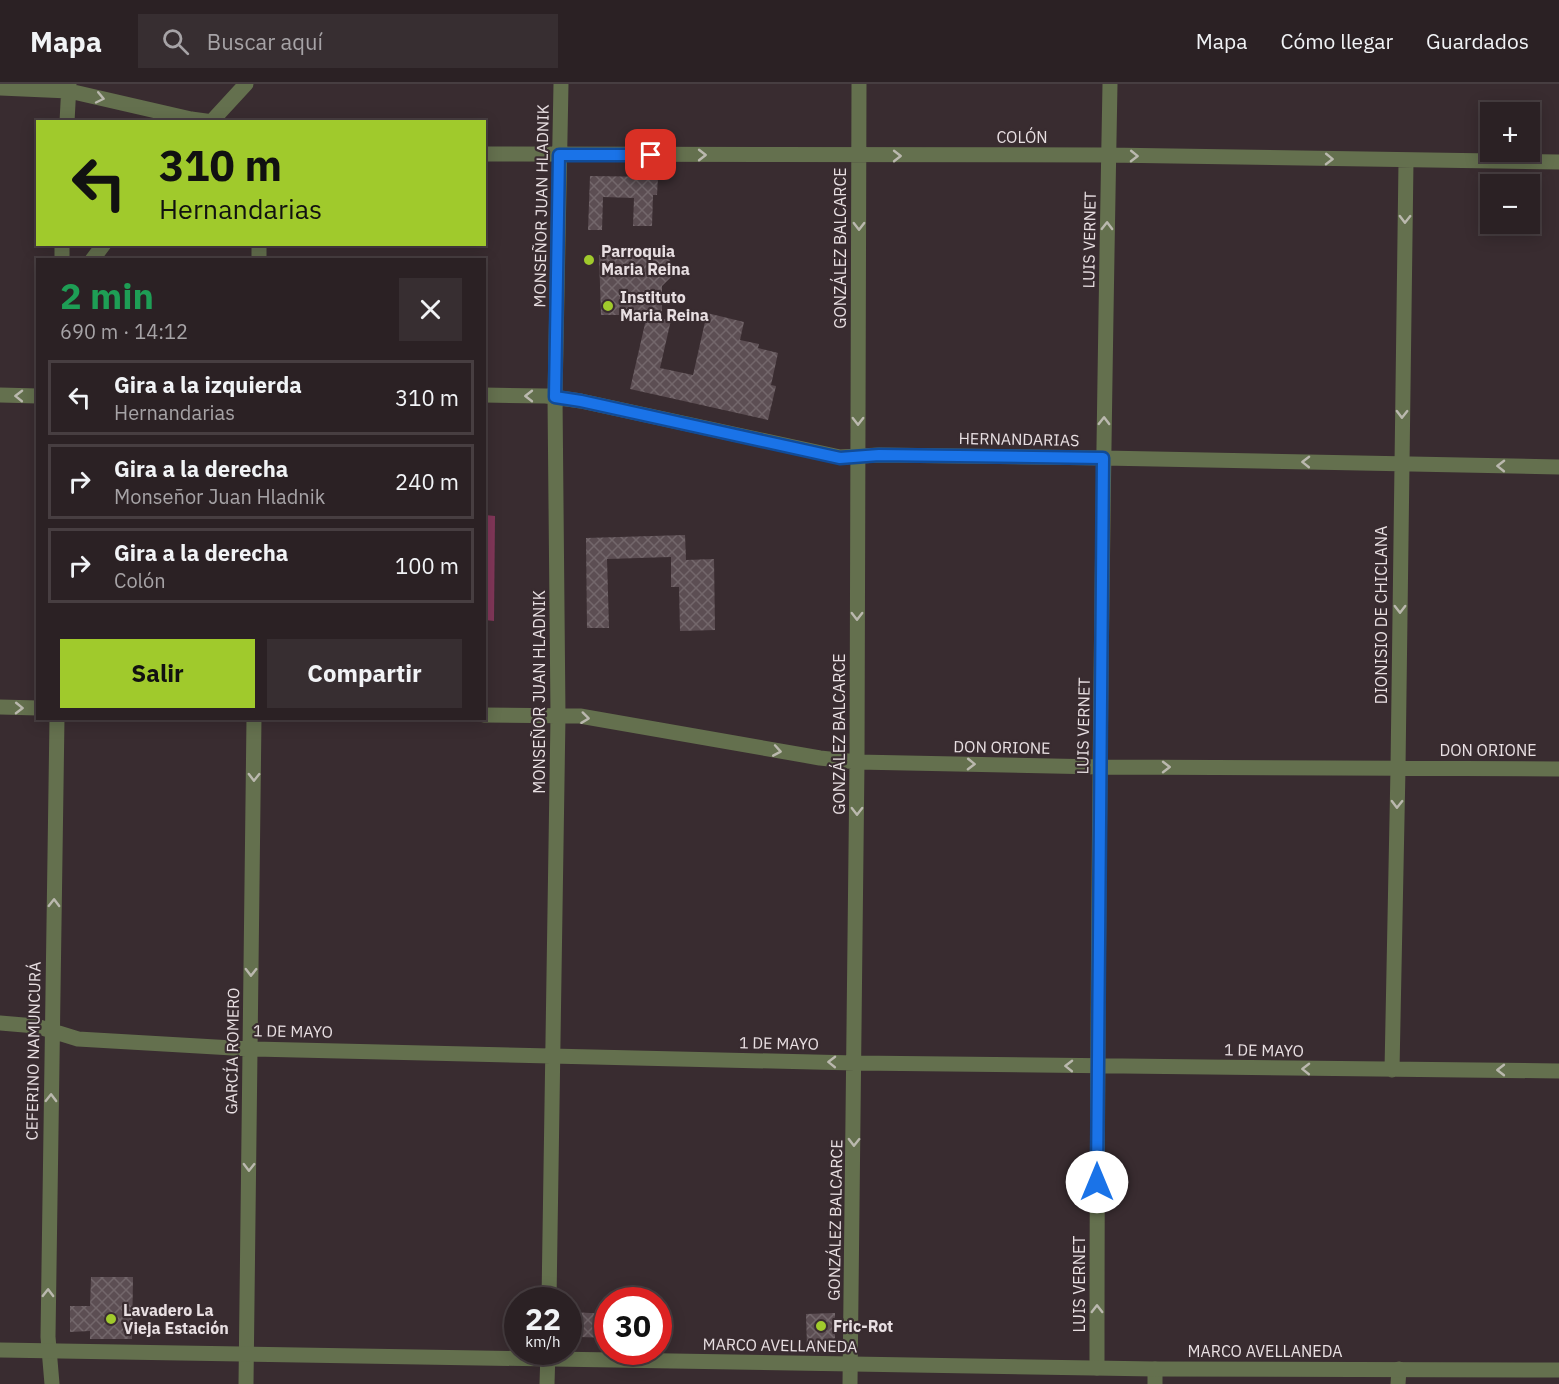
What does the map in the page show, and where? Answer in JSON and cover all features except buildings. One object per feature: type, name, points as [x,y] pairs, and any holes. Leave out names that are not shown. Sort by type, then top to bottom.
[{"type":"street","points":[[213,120],[246,84]]},
{"type":"street","name":"MONSEÑOR JUAN HLADNIK","points":[[549,1287],[558,716],[555,397],[561,84]]},
{"type":"street","name":"GONZÁLEZ BALCARCE","points":[[850,1384],[855,1062],[859,84]]},
{"type":"street","name":"LUIS VERNET","points":[[1097,1368],[1097,1066],[1103,458],[1110,84]]},
{"type":"street","points":[[0,88],[69,88],[202,120]]},
{"type":"street","points":[[68,120],[69,88]]},
{"type":"street","name":"COLÓN","points":[[486,154],[1108,155],[1559,162]]},
{"type":"street","name":"DIONISIO DE CHICLANA","points":[[1392,1070],[1406,161]]},
{"type":"street","name":"HERNANDARIAS","points":[[486,395],[555,397],[581,401],[840,458],[857,456],[1103,458],[1559,467]]},
{"type":"street","points":[[0,396],[36,396]]},
{"type":"street","points":[[0,707],[36,708]]},
{"type":"street","name":"DON ORIONE","points":[[486,715],[580,716],[820,758],[857,762],[1559,769]]},
{"type":"street","name":"CEFERINO NAMUNCURÁ","points":[[52,1384],[48,1352],[57,720]]},
{"type":"street","name":"GARCÍA ROMERO","points":[[246,1384],[254,720]]},
{"type":"street","name":"1 DE MAYO","points":[[0,1023],[36,1026],[78,1040],[250,1049],[855,1062],[1559,1071]]},
{"type":"street","name":"MARCO AVELLANEDA","points":[[0,1350],[247,1355],[504,1356]]},
{"type":"street","name":"MARCO AVELLANEDA","points":[[582,1357],[1097,1368],[1155,1376],[1398,1377],[1559,1370]]},
{"type":"street","points":[[547,1384],[548,1365]]},
{"type":"shaded area","points":[[486,515],[495,516],[494,621],[486,620]]},
{"type":"place","name":"Parroquia Maria Reina","points":[[589,260]]},
{"type":"place","name":"Instituto Maria Reina","points":[[608,306]]},
{"type":"place","name":"Lavadero La Vieja Estación","points":[[111,1319]]},
{"type":"place","name":"Fric-Rot","points":[[821,1326]]},
{"type":"route","points":[[651,155],[559,155],[555,397],[840,458],[879,455],[1103,458],[1097,1182]]}]
